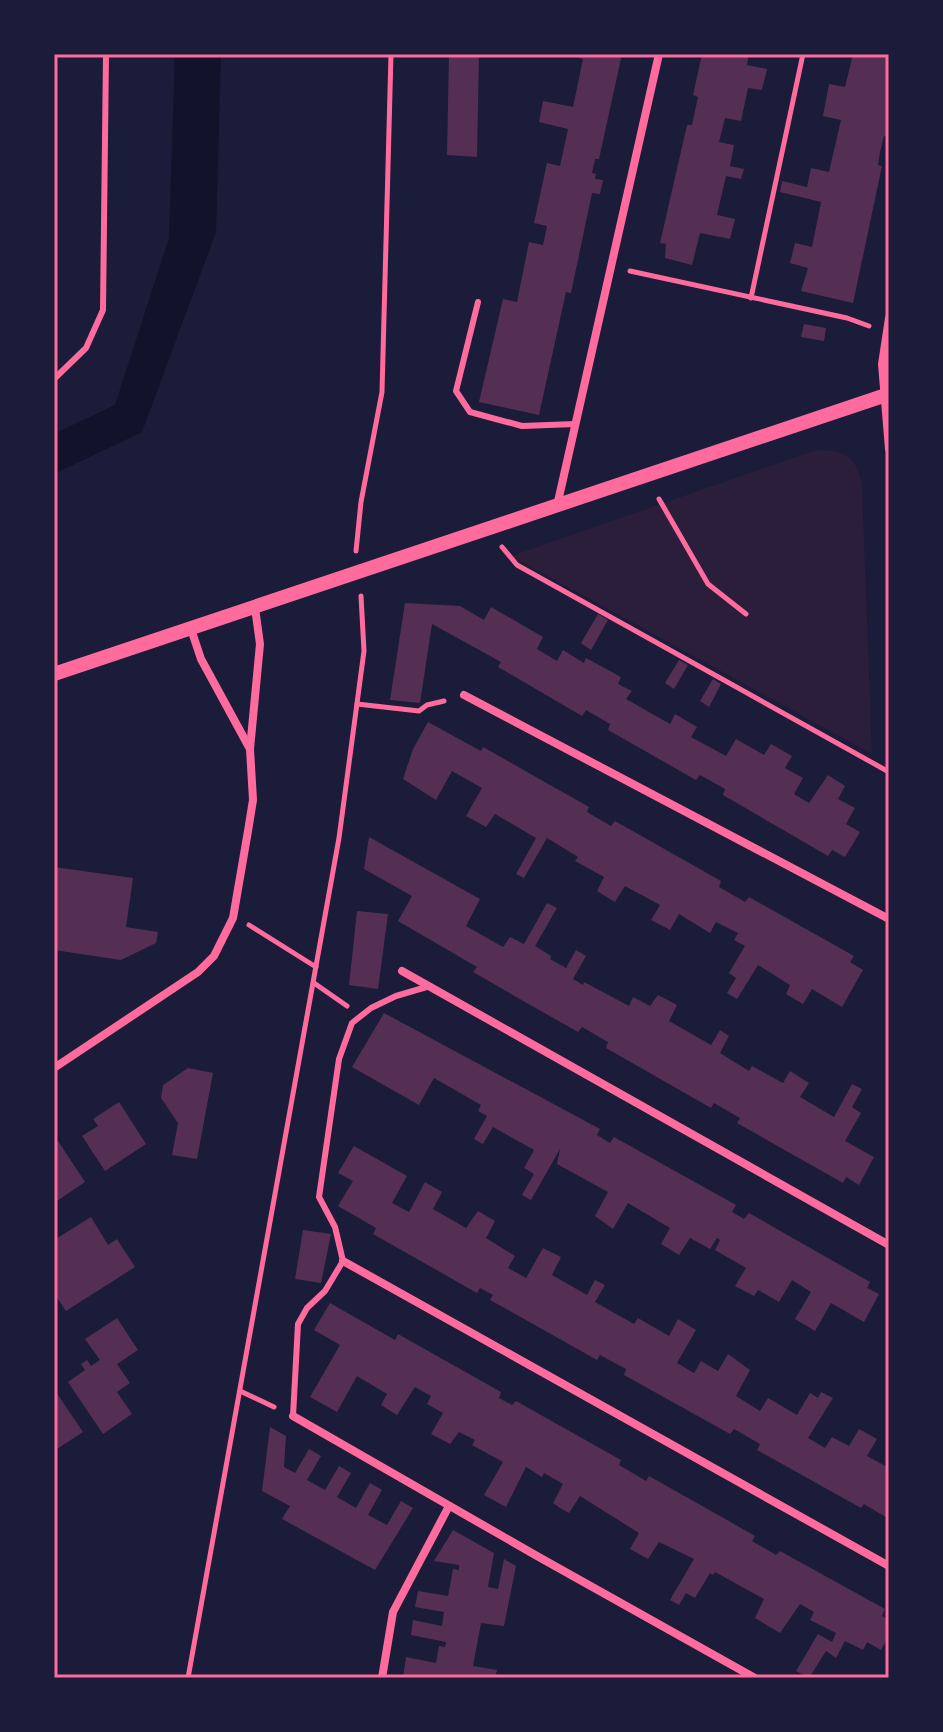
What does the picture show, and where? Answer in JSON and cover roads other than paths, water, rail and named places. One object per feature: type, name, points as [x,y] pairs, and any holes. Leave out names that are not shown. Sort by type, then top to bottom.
[{"type":"street","points":[[557,507],[659,54]]},
{"type":"street","points":[[889,318],[882,364],[889,449]]},
{"type":"street","points":[[54,674],[886,394]]},
{"type":"street","points":[[54,1068],[198,972],[214,956],[233,918],[253,800],[250,749],[260,644],[255,608]]},
{"type":"street","points":[[191,629],[201,659],[250,749]]},
{"type":"street","points":[[464,695],[889,919]]},
{"type":"street","points":[[402,971],[889,1245]]},
{"type":"street","points":[[343,1261],[889,1566]]},
{"type":"street","points":[[293,1416],[755,1678]]},
{"type":"street","points":[[382,1678],[393,1612],[449,1506]]},
{"type":"lane","points":[[54,379],[86,348],[103,310],[106,54]]},
{"type":"lane","points":[[478,302],[456,391],[470,412],[522,426],[575,424]]},
{"type":"lane","points":[[293,1416],[298,1324],[307,1308],[325,1291],[343,1261],[335,1227],[319,1197],[339,1059],[352,1023],[371,1008],[396,996],[430,986]]}]
